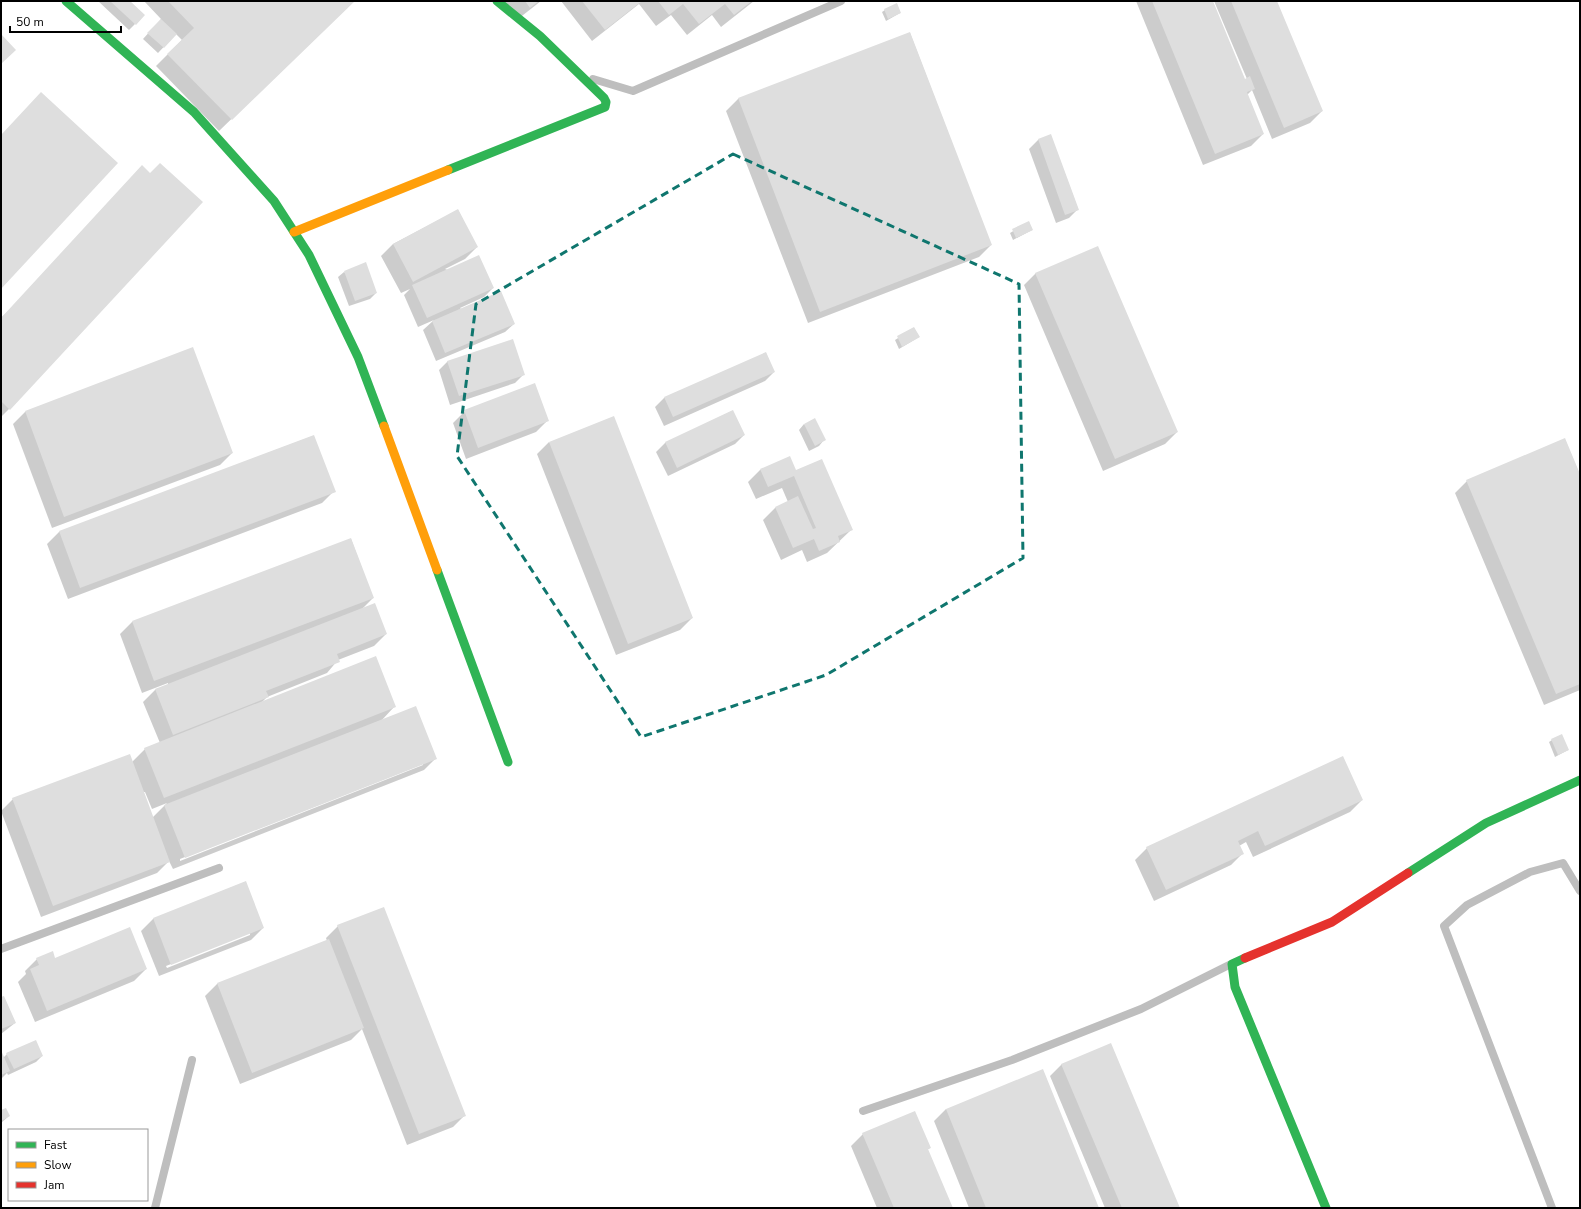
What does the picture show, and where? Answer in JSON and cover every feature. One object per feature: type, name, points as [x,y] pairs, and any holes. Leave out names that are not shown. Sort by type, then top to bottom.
[{"type":"street","points":[[66,1],[194,112],[274,201],[309,255],[358,357],[508,762]]},
{"type":"street","points":[[294,232],[605,107],[606,102],[604,98],[583,75],[498,1]]},
{"type":"street","points":[[1326,1208],[1235,987],[1232,964],[1332,922],[1486,823],[1580,780]]},
{"type":"lane","points":[[583,75],[633,91],[841,1]]},
{"type":"lane","points":[[1552,1208],[1444,926],[1467,906],[1530,872],[1563,863],[1580,890]]},
{"type":"lane","points":[[1,948],[218,868]]},
{"type":"lane","points":[[863,1111],[1012,1060],[1141,1009],[1232,964]]},
{"type":"lane","points":[[155,1208],[192,1060]]},
{"type":"highlighted area","points":[[733,154],[1019,284],[1023,558],[826,675],[641,737],[457,456],[476,304]]},
{"type":"building","points":[[110,1],[130,1],[145,15],[136,25]]},
{"type":"building","points":[[168,1],[355,1],[232,120],[167,54],[194,28]]},
{"type":"building","points":[[525,1],[539,1],[530,8]]},
{"type":"building","points":[[582,1],[642,1],[605,30]]},
{"type":"building","points":[[658,1],[752,1],[734,15],[725,4],[699,24],[683,4],[669,15]]},
{"type":"building","points":[[1152,1],[1213,1],[1245,79],[1250,76],[1255,89],[1247,92],[1264,134],[1215,154]]},
{"type":"building","points":[[1231,1],[1277,1],[1323,111],[1284,128]]},
{"type":"building","points":[[897,3],[901,13],[888,19],[884,9]]},
{"type":"building","points":[[161,19],[177,34],[164,48],[147,33]]},
{"type":"building","points":[[910,32],[992,245],[820,312],[738,98]]},
{"type":"building","points":[[1,34],[16,50],[1,64]]},
{"type":"building","points":[[41,92],[118,163],[1,289],[1,135]]},
{"type":"building","points":[[1051,134],[1079,210],[1065,215],[1038,139]]},
{"type":"building","points":[[160,163],[203,202],[10,410],[1,401],[1,318],[142,165],[150,173]]},
{"type":"building","points":[[458,209],[478,247],[413,282],[393,244]]},
{"type":"building","points":[[1029,221],[1033,230],[1016,238],[1012,229]]},
{"type":"building","points":[[1098,246],[1178,432],[1115,459],[1035,273]]},
{"type":"building","points":[[479,255],[494,288],[427,318],[412,285]]},
{"type":"building","points":[[366,262],[377,293],[355,301],[344,271]]},
{"type":"building","points":[[501,291],[515,324],[445,353],[432,321]]},
{"type":"building","points":[[914,327],[920,337],[902,347],[897,336]]},
{"type":"building","points":[[513,339],[525,375],[459,396],[447,361]]},
{"type":"building","points":[[193,347],[233,453],[64,517],[25,411]]},
{"type":"building","points":[[766,352],[775,372],[673,417],[664,397]]},
{"type":"building","points":[[535,383],[549,421],[478,448],[464,410]]},
{"type":"building","points":[[733,410],[745,435],[677,468],[665,442]]},
{"type":"building","points":[[614,416],[693,618],[628,644],[549,442]]},
{"type":"building","points":[[815,418],[826,440],[815,446],[804,424]]},
{"type":"building","points":[[314,435],[336,492],[80,588],[59,531]]},
{"type":"building","points":[[1565,438],[1580,474],[1580,684],[1556,694],[1466,480]]},
{"type":"building","points":[[790,456],[796,470],[822,459],[853,530],[838,536],[840,542],[819,551],[814,539],[793,548],[775,507],[798,496],[813,529],[816,528],[794,476],[768,487],[760,469]]},
{"type":"building","points":[[351,538],[374,598],[154,681],[132,621]]},
{"type":"building","points":[[375,603],[387,634],[337,654],[340,662],[266,691],[269,697],[173,735],[155,689]]},
{"type":"building","points":[[376,656],[396,707],[164,798],[144,748]]},
{"type":"building","points":[[416,706],[437,759],[185,858],[164,805]]},
{"type":"building","points":[[1562,734],[1569,750],[1558,755],[1551,739]]},
{"type":"building","points":[[130,754],[170,862],[53,906],[12,798]]},
{"type":"building","points":[[1343,756],[1363,800],[1265,846],[1258,831],[1238,841],[1244,854],[1166,890],[1146,847]]},
{"type":"building","points":[[246,881],[264,928],[171,965],[153,918]]},
{"type":"building","points":[[384,907],[466,1116],[419,1134],[337,925]]},
{"type":"building","points":[[130,927],[147,969],[47,1011],[30,969],[39,965],[36,958],[53,951],[55,958]]},
{"type":"building","points":[[329,939],[364,1028],[252,1073],[217,983]]},
{"type":"building","points":[[4,996],[16,1023],[1,1029],[1,997]]},
{"type":"building","points":[[36,1040],[43,1056],[14,1069],[6,1053]]},
{"type":"building","points":[[1111,1043],[1180,1208],[1122,1208],[1061,1064]]},
{"type":"building","points":[[1,1050],[10,1071],[1,1075]]},
{"type":"building","points":[[1043,1069],[1099,1208],[986,1208],[946,1109]]},
{"type":"building","points":[[6,1108],[10,1116],[1,1121],[1,1110]]},
{"type":"building","points":[[915,1111],[931,1148],[928,1149],[953,1208],[894,1208],[862,1133]]},
{"type":"traffic: fast","points":[[66,1],[194,112],[274,201],[309,255],[358,357],[384,426]]},
{"type":"traffic: fast","points":[[448,170],[605,107],[606,102],[604,98],[540,36],[497,1]]},
{"type":"traffic: fast","points":[[437,570],[508,762]]},
{"type":"traffic: fast","points":[[1408,873],[1486,823],[1580,780]]},
{"type":"traffic: fast","points":[[1245,958],[1232,964],[1235,987],[1326,1208]]},
{"type":"traffic: slow","points":[[294,232],[448,170]]},
{"type":"traffic: slow","points":[[384,426],[437,570]]},
{"type":"traffic: jam","points":[[1245,958],[1332,922],[1408,873]]}]
